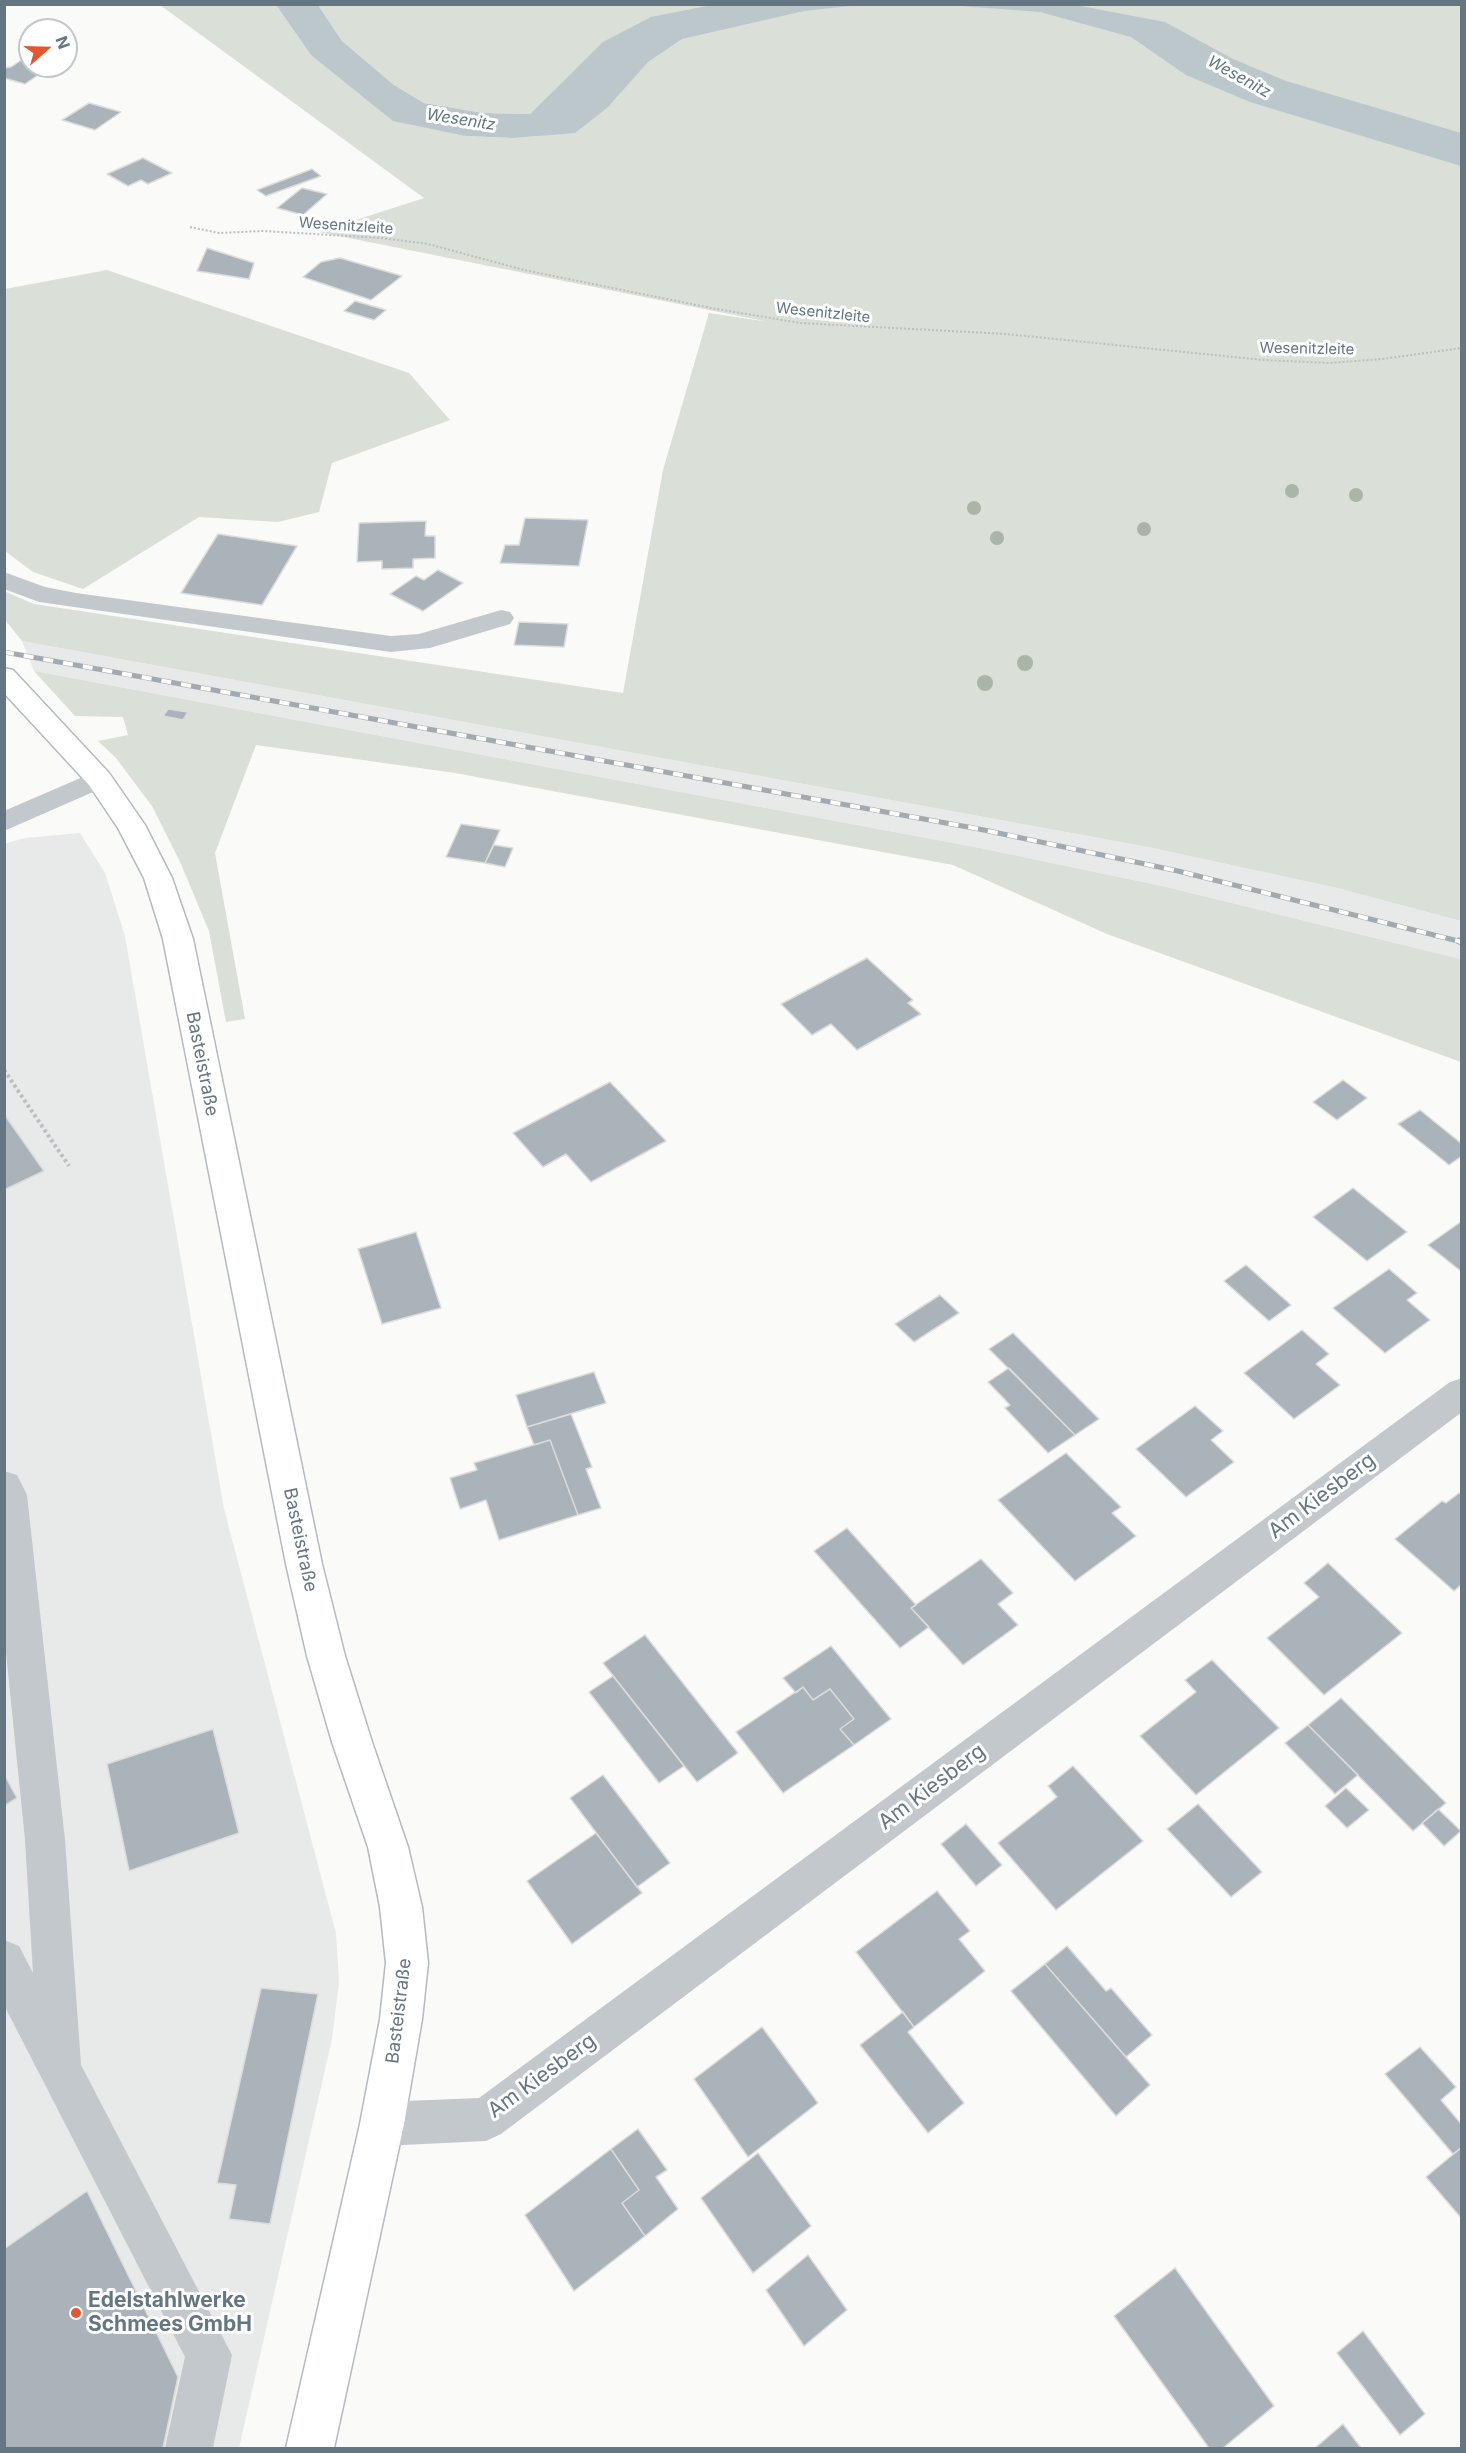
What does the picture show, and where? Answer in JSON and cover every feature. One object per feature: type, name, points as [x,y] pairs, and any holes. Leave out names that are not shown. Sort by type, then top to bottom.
[{"type":"main road","name":"Basteistraße","points":[[4,676],[99,779],[131,825],[158,878],[178,939],[304,1564],[326,1656],[352,1742],[388,1847],[399,1897],[407,1963],[401,2019],[382,2124],[310,2448]]},
{"type":"street","points":[[4,580],[39,594],[76,601],[392,644],[421,642],[501,618]]},
{"type":"street","points":[[4,822],[99,779]]},
{"type":"street","name":"Am Kiesberg","points":[[382,2124],[486,2119],[1461,1392]]},
{"type":"street","points":[[4,1486],[9,1495],[45,1840],[60,2067]]},
{"type":"street","points":[[4,1961],[210,2355],[189,2448]]},
{"type":"path","name":"Wesenitzleite","points":[[190,227],[219,233],[275,232],[382,238],[428,244],[524,270],[711,309],[800,323],[1006,334],[1264,360],[1329,363],[1382,359],[1461,348]]},
{"type":"path","points":[[4,1070],[69,1166]]},
{"type":"shaded area","points":[[160,5],[276,5],[311,55],[466,136],[514,138],[538,136],[578,67],[530,114],[483,113],[424,103],[394,85],[342,41],[318,5],[1461,5],[1461,921],[1337,888],[1148,847],[22,641],[5,620],[4,591],[34,604],[623,693],[663,470],[709,313],[769,322],[319,232],[424,198]]},
{"type":"shaded area","points":[[107,270],[409,373],[450,420],[332,463],[319,512],[278,522],[199,517],[83,589],[33,572],[5,551],[5,289]]},
{"type":"shaded area","points":[[22,641],[1148,847],[1337,888],[1461,921],[1461,959],[1162,886],[980,848],[34,671]]},
{"type":"shaded area","points":[[34,671],[980,848],[1162,886],[1461,959],[1461,1062],[1107,934],[953,865],[455,773],[256,745],[215,853],[245,1019],[226,1022],[209,931],[181,864],[152,806],[116,758],[98,741],[128,735],[123,717],[75,716]]},
{"type":"shaded area","points":[[80,833],[105,873],[125,936],[224,1509],[336,1933],[339,1982],[332,2039],[239,2448],[5,2448],[4,844],[25,838]]},
{"type":"water","name":"Wesenitz","points":[[276,5],[318,5],[342,41],[394,85],[424,103],[483,113],[530,114],[603,42],[651,17],[712,5],[859,5],[804,11],[682,39],[648,62],[607,108],[575,133],[514,138],[466,136],[393,121],[311,55]]},
{"type":"water","name":"Wesenitz","points":[[948,5],[1075,5],[1165,22],[1233,59],[1286,81],[1461,133],[1461,166],[1250,102],[1186,75],[1131,37],[1040,12]]},
{"type":"building","points":[[18,62],[18,78],[34,78],[25,84],[4,78],[4,68]]},
{"type":"building","points":[[89,103],[121,112],[95,130],[62,120]]},
{"type":"building","points":[[143,158],[172,173],[148,184],[141,180],[128,186],[107,174]]},
{"type":"building","points":[[312,169],[321,176],[266,196],[257,190]]},
{"type":"building","points":[[302,188],[327,194],[303,215],[277,208]]},
{"type":"building","points":[[207,248],[254,263],[249,279],[197,271]]},
{"type":"building","points":[[340,258],[402,276],[371,300],[303,277],[321,262]]},
{"type":"building","points":[[355,301],[386,310],[374,320],[344,311]]},
{"type":"building","points":[[525,518],[588,520],[579,566],[500,563],[505,545],[519,545]]},
{"type":"building","points":[[426,521],[425,536],[435,536],[435,558],[413,559],[413,568],[382,569],[382,561],[357,562],[359,523]]},
{"type":"building","points":[[218,534],[297,546],[262,605],[181,593]]},
{"type":"building","points":[[438,570],[463,583],[423,611],[390,594],[416,576],[424,580]]},
{"type":"building","points":[[519,622],[568,624],[564,647],[514,645]]},
{"type":"building","points":[[168,709],[188,712],[183,720],[163,716]]},
{"type":"building","points":[[461,824],[500,830],[485,863],[446,857]]},
{"type":"building","points":[[494,845],[513,848],[505,867],[485,863]]},
{"type":"building","points":[[867,958],[913,1000],[908,1003],[921,1014],[857,1050],[831,1024],[812,1035],[781,1004]]},
{"type":"building","points":[[1343,1080],[1367,1098],[1337,1120],[1313,1102]]},
{"type":"building","points":[[610,1082],[666,1141],[591,1182],[566,1154],[543,1167],[513,1133]]},
{"type":"building","points":[[1420,1110],[1462,1144],[1462,1156],[1449,1165],[1398,1124]]},
{"type":"building","points":[[4,1114],[44,1171],[4,1190]]},
{"type":"building","points":[[1353,1188],[1407,1232],[1367,1261],[1313,1217]]},
{"type":"building","points":[[1462,1221],[1462,1272],[1428,1245]]},
{"type":"building","points":[[416,1232],[441,1308],[382,1324],[358,1249]]},
{"type":"building","points":[[1246,1265],[1291,1305],[1269,1321],[1224,1281]]},
{"type":"building","points":[[1389,1269],[1417,1293],[1407,1300],[1430,1320],[1385,1353],[1333,1308]]},
{"type":"building","points":[[940,1295],[959,1313],[914,1342],[895,1324]]},
{"type":"building","points":[[1302,1330],[1329,1354],[1316,1364],[1340,1385],[1294,1419],[1244,1373]]},
{"type":"building","points":[[1013,1333],[1099,1419],[1075,1435],[989,1349]]},
{"type":"building","points":[[1009,1368],[1075,1435],[1048,1453],[1005,1408],[1010,1405],[988,1382]]},
{"type":"building","points":[[594,1372],[606,1403],[527,1427],[516,1395]]},
{"type":"building","points":[[1195,1406],[1223,1431],[1211,1440],[1234,1462],[1186,1497],[1136,1449]]},
{"type":"building","points":[[571,1414],[592,1467],[586,1469],[601,1508],[578,1515],[550,1440],[534,1445],[527,1427]]},
{"type":"building","points":[[550,1440],[578,1515],[499,1540],[486,1500],[460,1509],[450,1478],[477,1470],[474,1463]]},
{"type":"building","points":[[1066,1453],[1121,1507],[1112,1513],[1136,1536],[1075,1581],[998,1500]]},
{"type":"building","points":[[1459,1493],[1462,1495],[1462,1584],[1454,1591],[1395,1539],[1442,1501],[1446,1503]]},
{"type":"building","points":[[847,1528],[916,1605],[911,1608],[929,1627],[900,1648],[814,1551]]},
{"type":"building","points":[[981,1559],[1013,1593],[998,1604],[1018,1625],[963,1665],[911,1608]]},
{"type":"building","points":[[1328,1563],[1402,1633],[1324,1695],[1267,1638],[1319,1597],[1304,1583]]},
{"type":"building","points":[[645,1635],[738,1753],[697,1782],[603,1663]]},
{"type":"building","points":[[831,1646],[891,1719],[854,1745],[840,1729],[854,1719],[830,1689],[813,1700],[803,1687],[796,1693],[783,1678]]},
{"type":"building","points":[[1212,1660],[1279,1728],[1196,1795],[1140,1736],[1196,1692],[1185,1680]]},
{"type":"building","points":[[613,1676],[684,1766],[659,1783],[589,1692]]},
{"type":"building","points":[[803,1687],[813,1700],[830,1689],[854,1719],[840,1729],[854,1745],[783,1793],[736,1732]]},
{"type":"building","points":[[1341,1698],[1446,1803],[1413,1831],[1308,1725]]},
{"type":"building","points":[[1308,1725],[1358,1775],[1335,1794],[1285,1743]]},
{"type":"building","points":[[213,1729],[239,1833],[129,1871],[107,1764]]},
{"type":"building","points":[[1073,1766],[1143,1841],[1056,1910],[998,1843],[1057,1797],[1048,1786]]},
{"type":"building","points":[[4,1774],[17,1798],[4,1806]]},
{"type":"building","points":[[603,1775],[670,1863],[637,1887],[570,1798]]},
{"type":"building","points":[[1346,1788],[1369,1810],[1347,1828],[1325,1806]]},
{"type":"building","points":[[1198,1804],[1262,1872],[1231,1897],[1167,1829]]},
{"type":"building","points":[[1438,1809],[1461,1831],[1444,1846],[1422,1823]]},
{"type":"building","points":[[966,1824],[1002,1865],[976,1886],[941,1844]]},
{"type":"building","points":[[596,1833],[642,1893],[572,1944],[527,1881]]},
{"type":"building","points":[[937,1891],[970,1931],[959,1939],[985,1971],[914,2027],[856,1952]]},
{"type":"building","points":[[1067,1946],[1106,1991],[1111,1988],[1152,2035],[1126,2057],[1045,1964]]},
{"type":"building","points":[[1045,1964],[1150,2085],[1116,2116],[1011,1991]]},
{"type":"building","points":[[261,1988],[318,1994],[270,2224],[229,2219],[236,2185],[217,2183]]},
{"type":"building","points":[[903,2012],[914,2027],[908,2032],[964,2103],[928,2133],[860,2045]]},
{"type":"building","points":[[762,2027],[818,2103],[748,2157],[694,2079]]},
{"type":"building","points":[[1420,2047],[1456,2087],[1441,2100],[1462,2125],[1462,2147],[1453,2154],[1385,2074]]},
{"type":"building","points":[[638,2129],[667,2170],[656,2177],[678,2209],[645,2236],[622,2203],[639,2190],[611,2149]]},
{"type":"building","points":[[1462,2147],[1462,2219],[1426,2177]]},
{"type":"building","points":[[611,2149],[639,2190],[622,2203],[645,2236],[574,2291],[525,2215]]},
{"type":"building","points":[[758,2153],[811,2226],[753,2273],[701,2198]]},
{"type":"building","name":"Edelstahlwerke Schmees GmbH","points":[[87,2191],[178,2377],[163,2448],[4,2448],[4,2249]]},
{"type":"building","points":[[808,2255],[847,2310],[804,2346],[766,2290]]},
{"type":"building","points":[[1175,2268],[1274,2406],[1223,2448],[1209,2448],[1114,2316]]},
{"type":"building","points":[[1363,2331],[1425,2414],[1400,2435],[1337,2353]]},
{"type":"building","points":[[1343,2424],[1361,2448],[1315,2448]]},
{"type":"railway","points":[[4,652],[979,829],[1178,871],[1462,942],[1459,941]]},
{"type":"place","name":"Edelstahlwerke Schmees GmbH","points":[[76,2313]]}]
